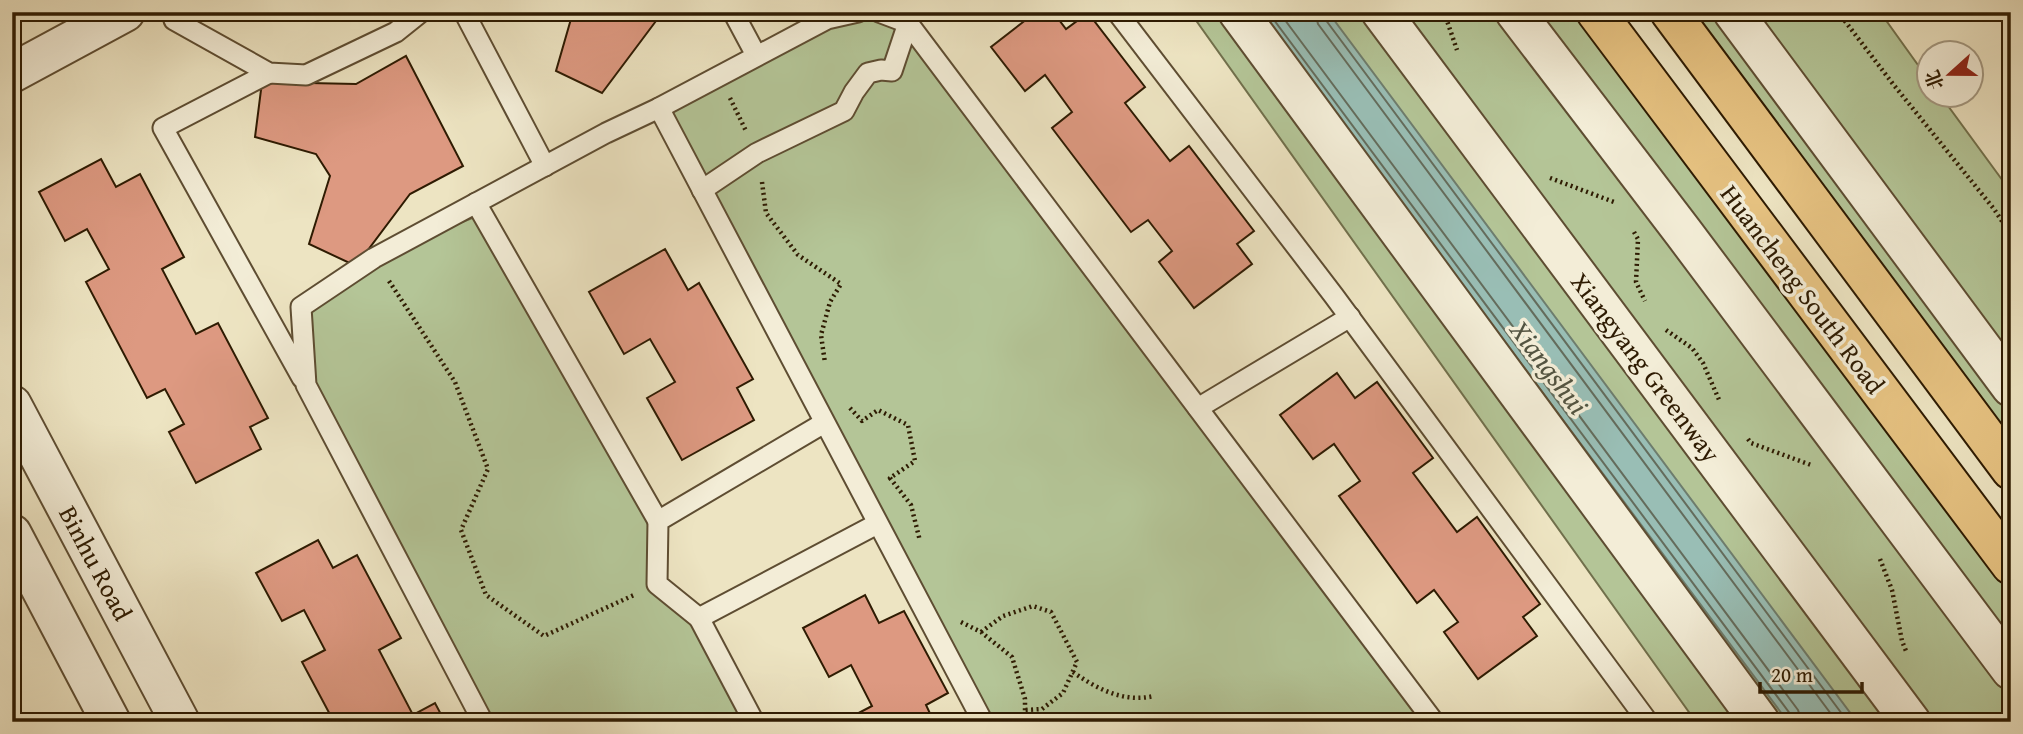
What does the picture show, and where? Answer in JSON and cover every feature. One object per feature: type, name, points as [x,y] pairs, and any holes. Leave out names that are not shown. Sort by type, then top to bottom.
[{"type":"highway","name":"Huancheng South Road","points":[[1596,12],[2011,565]]},
{"type":"highway","points":[[1670,12],[2011,470]]},
{"type":"street","points":[[12,73],[125,12]]},
{"type":"street","points":[[1238,12],[1760,722]]},
{"type":"street","name":"Xiangyang Greenway","points":[[1381,12],[1911,722]]},
{"type":"street","points":[[1515,12],[2011,670]]},
{"type":"street","points":[[1733,12],[2011,387]]},
{"type":"street","name":"Binhu Road","points":[[12,405],[180,722]]},
{"type":"street","points":[[12,534],[111,722]]},
{"type":"lane","points":[[174,20],[269,73],[306,75],[396,32],[421,12]]},
{"type":"lane","points":[[464,12],[545,166]]},
{"type":"lane","points":[[733,12],[756,55]]},
{"type":"lane","points":[[306,385],[301,307],[374,258],[720,76],[825,15],[858,12]]},
{"type":"lane","points":[[879,12],[908,23],[1434,722]]},
{"type":"lane","points":[[1117,12],[1350,317],[1648,722]]},
{"type":"lane","points":[[702,190],[757,153],[844,111],[868,73],[892,71],[908,23]]},
{"type":"lane","points":[[269,73],[163,128],[306,385],[483,722]]},
{"type":"lane","points":[[659,108],[982,722]]},
{"type":"lane","points":[[476,203],[657,521],[657,584],[699,618],[754,722]]},
{"type":"lane","points":[[1198,408],[1350,317]]},
{"type":"lane","points":[[657,521],[824,424]]},
{"type":"lane","points":[[699,618],[877,524]]},
{"type":"path","points":[[1444,12],[1457,50]]},
{"type":"path","points":[[1838,12],[1994,209],[2011,235]]},
{"type":"path","points":[[720,76],[757,153],[766,213],[798,255],[841,284],[830,302],[821,335],[827,373]]},
{"type":"path","points":[[1540,174],[1613,202],[1620,208]]},
{"type":"path","points":[[1632,226],[1638,239],[1636,282],[1646,303]]},
{"type":"path","points":[[374,258],[455,382],[488,469],[461,530],[486,595],[544,636],[657,584]]},
{"type":"path","points":[[1665,330],[1692,348],[1703,363],[1724,411]]},
{"type":"path","points":[[845,403],[862,421],[878,410],[908,425],[915,461],[890,478],[911,505],[920,542]]},
{"type":"path","points":[[1742,432],[1751,443],[1819,469]]},
{"type":"path","points":[[1880,557],[1892,590],[1902,641],[1907,652]]},
{"type":"path","points":[[981,632],[1003,616],[1033,606],[1051,612],[1077,662],[1063,692],[1042,709],[1025,709]]},
{"type":"path","points":[[953,618],[981,632],[1012,657],[1025,699],[1025,722]]},
{"type":"path","points":[[1073,672],[1089,684],[1113,694],[1139,699],[1154,696]]},
{"type":"green space","points":[[858,12],[876,12],[905,30],[1434,722],[983,722],[659,108]]},
{"type":"green space","points":[[1190,12],[1596,12],[2011,565],[2011,722],[1696,722]]},
{"type":"green space","points":[[1670,12],[1880,12],[1914,59],[1914,108],[1950,108],[2011,192],[2011,470]]},
{"type":"green space","points":[[482,214],[658,521],[657,584],[699,618],[754,722],[483,722],[306,385],[301,307],[374,258]]},
{"type":"water","name":"Xiangshui","points":[[1259,12],[1328,12],[1857,722],[1788,722]]},
{"type":"building","points":[[573,12],[673,12],[656,21],[602,93],[556,71]]},
{"type":"building","points":[[1036,12],[1053,12],[1066,29],[1088,13],[1145,87],[1125,103],[1170,161],[1189,146],[1254,231],[1237,244],[1252,264],[1194,308],[1159,262],[1172,251],[1148,220],[1131,232],[1052,128],[1072,112],[1045,75],[1025,91],[991,47]]},
{"type":"building","points":[[406,56],[463,166],[410,194],[356,266],[309,244],[330,176],[316,154],[255,137],[262,82],[356,84]]},
{"type":"building","points":[[101,159],[116,187],[140,174],[184,257],[162,269],[196,334],[218,323],[268,418],[250,427],[261,449],[196,483],[169,432],[184,424],[165,389],[147,398],[86,282],[109,269],[87,229],[65,241],[39,192]]},
{"type":"building","points":[[665,249],[688,290],[699,283],[753,379],[737,388],[754,420],[682,460],[647,398],[675,382],[650,339],[624,354],[589,292]]},
{"type":"building","points":[[1337,373],[1355,398],[1377,382],[1433,458],[1413,473],[1457,532],[1477,517],[1540,604],[1523,617],[1537,636],[1478,679],[1444,632],[1458,622],[1434,590],[1417,603],[1339,496],[1360,481],[1334,444],[1313,459],[1280,415]]},
{"type":"building","points":[[318,540],[333,568],[357,555],[401,638],[379,650],[413,715],[435,703],[445,722],[334,722],[302,662],[325,650],[304,610],[282,621],[256,573]]},
{"type":"building","points":[[865,595],[879,623],[904,611],[948,693],[926,705],[934,722],[851,722],[849,718],[872,706],[851,665],[829,677],[803,628]]}]
